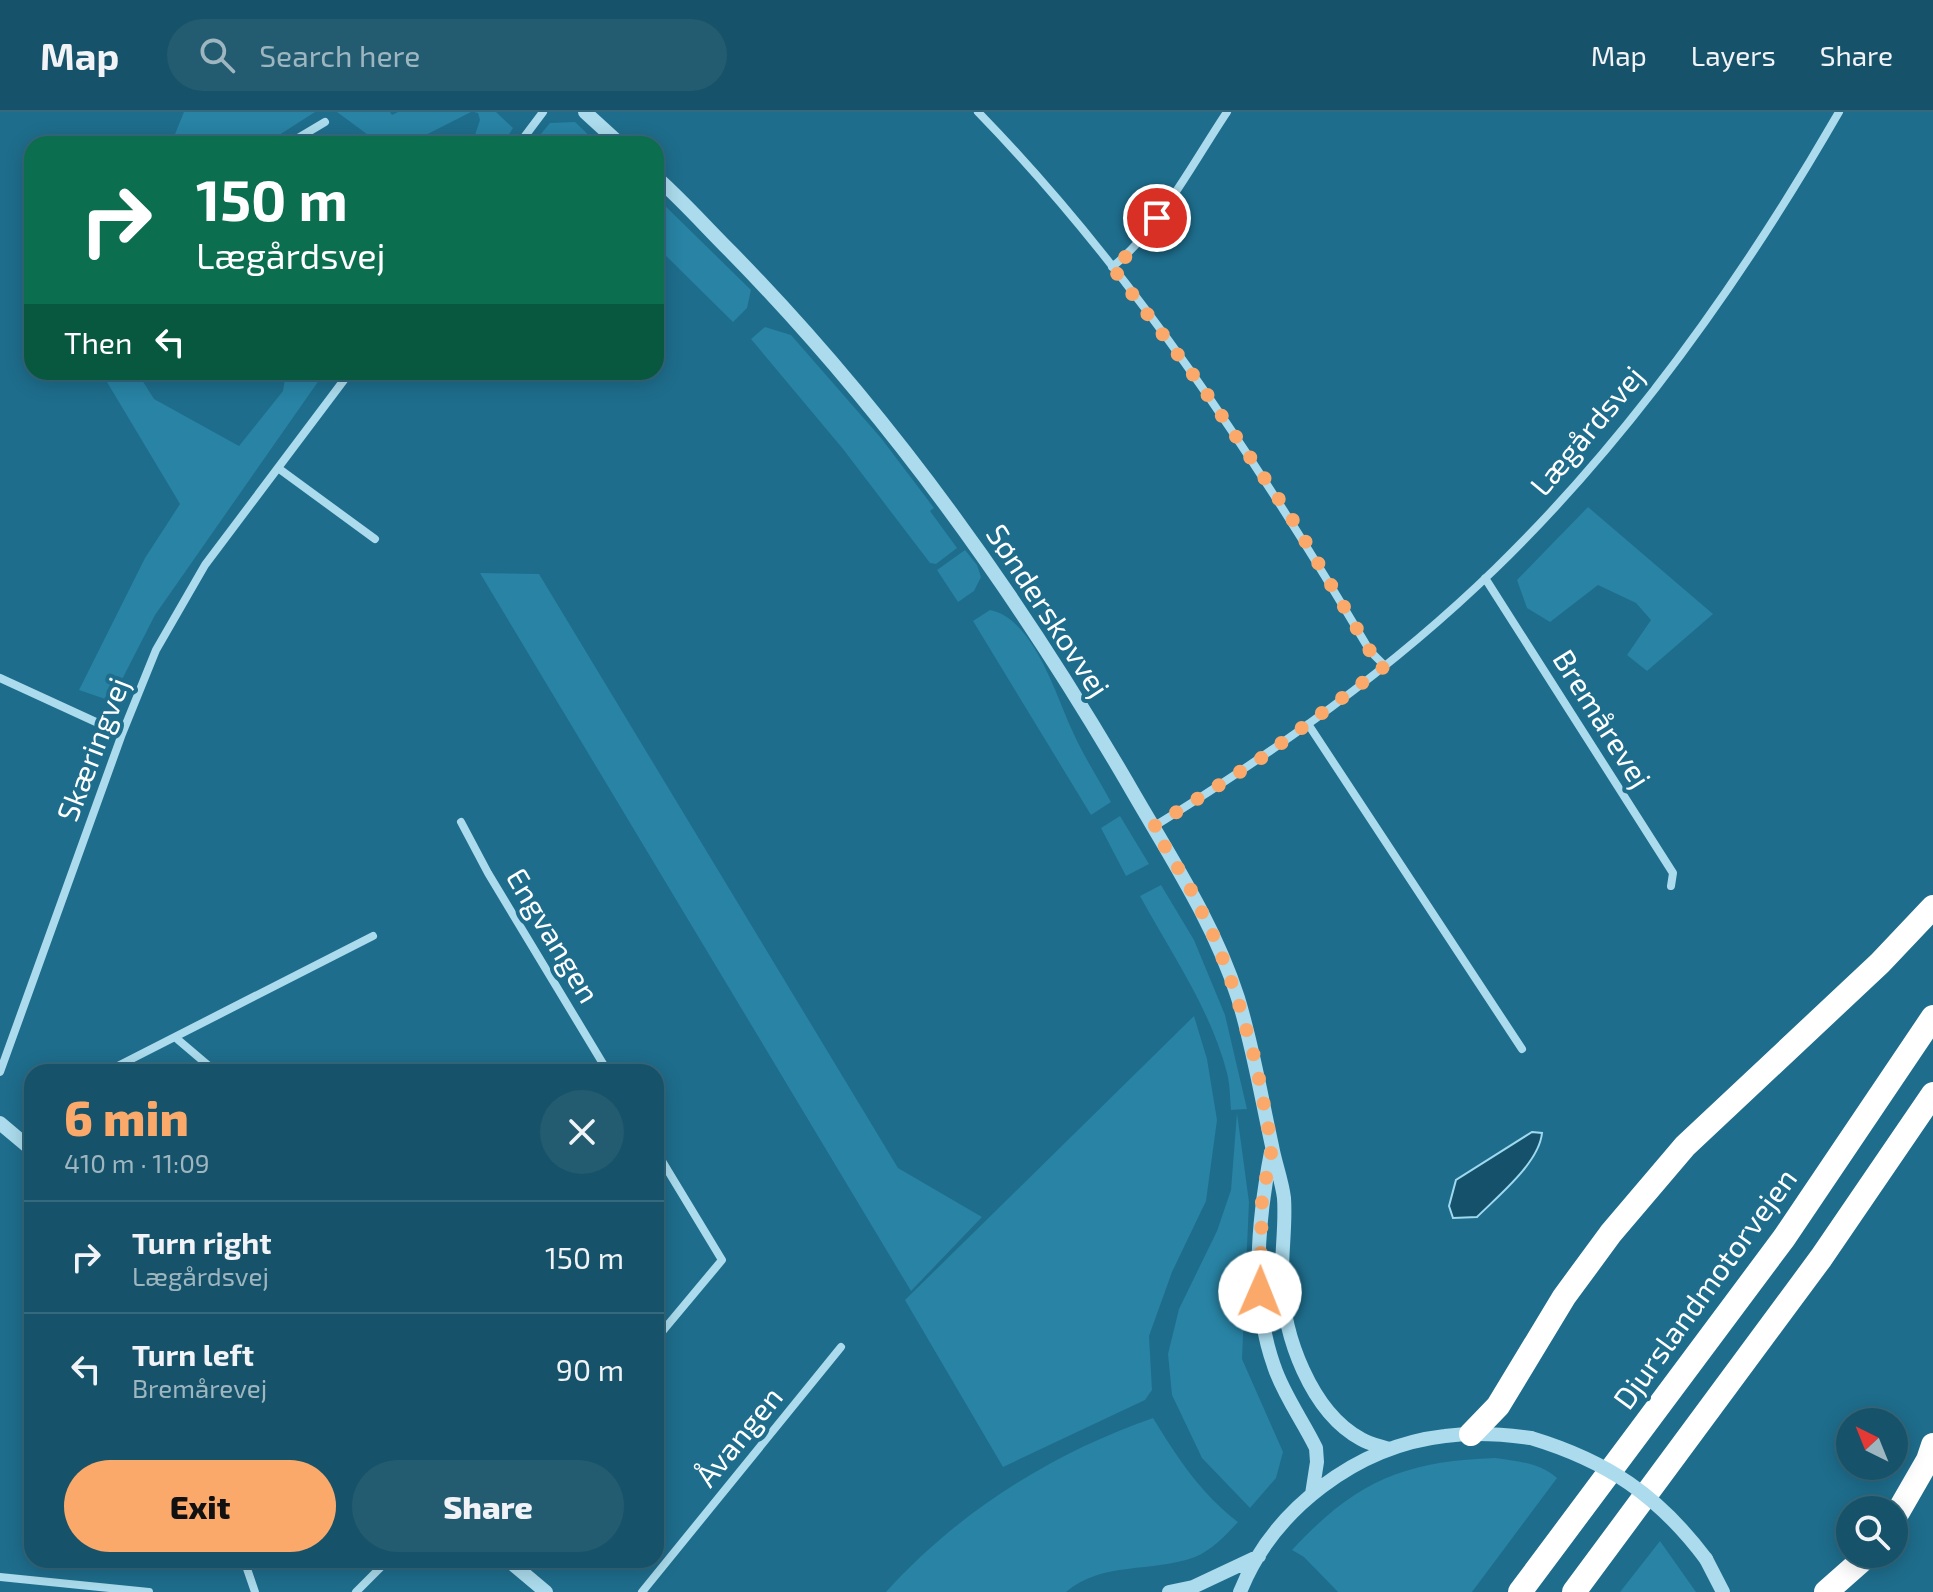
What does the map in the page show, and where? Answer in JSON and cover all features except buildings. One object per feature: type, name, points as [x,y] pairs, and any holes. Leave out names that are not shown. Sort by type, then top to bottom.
[{"type":"highway","points":[[1471,1434],[1498,1406],[1564,1297],[1611,1233],[1685,1146],[1869,974],[1933,907]]},
{"type":"highway","name":"Djurslandmotorvejen","points":[[1520,1592],[1784,1238],[1933,1017]]},
{"type":"highway","points":[[1574,1592],[1821,1258],[1933,1094]]},
{"type":"highway","points":[[1907,1496],[1933,1445]]},
{"type":"highway","points":[[1826,1592],[1853,1568]]},
{"type":"street","points":[[525,136],[543,112]]},
{"type":"street","points":[[585,112],[611,136]]},
{"type":"street","points":[[978,112],[1112,267],[1200,384],[1291,517],[1370,651],[1385,666]]},
{"type":"street","points":[[1112,267],[1128,255],[1157,218],[1227,112]]},
{"type":"street","name":"Lægårdsvej","points":[[1153,827],[1260,759],[1385,666],[1485,578],[1574,487],[1723,296],[1839,112]]},
{"type":"street","points":[[301,136],[325,122]]},
{"type":"street","name":"Sønderskovvej","points":[[664,185],[776,298],[847,378],[918,466],[1036,633],[1190,888],[1216,941],[1236,994],[1256,1063],[1284,1196],[1281,1285],[1290,1336],[1302,1369],[1320,1401],[1361,1440],[1389,1449]]},
{"type":"street","name":"Skæringvej","points":[[0,1072],[122,734],[156,650],[205,565],[344,380]]},
{"type":"street","points":[[278,468],[375,539]]},
{"type":"street","name":"Bremårevej","points":[[1485,578],[1673,873],[1671,886]]},
{"type":"street","points":[[0,678],[122,734]]},
{"type":"street","points":[[1308,724],[1522,1049]]},
{"type":"street","name":"Engvangen","points":[[461,822],[488,873],[603,1064]]},
{"type":"street","points":[[122,1064],[373,936]]},
{"type":"street","points":[[176,1038],[207,1064]]},
{"type":"street","points":[[0,1123],[24,1143]]},
{"type":"street","name":"Sønderskovvej","points":[[1272,1148],[1262,1199],[1260,1292],[1264,1333],[1274,1368],[1316,1448],[1316,1479],[1312,1494]]},
{"type":"street","points":[[664,1164],[722,1260],[664,1329]]},
{"type":"street","name":"Åvangen","points":[[664,1565],[841,1347]]},
{"type":"street","points":[[1240,1592],[1259,1556],[1283,1523],[1312,1494],[1362,1461],[1389,1449],[1416,1441],[1471,1434],[1531,1438],[1589,1459],[1630,1482],[1666,1511],[1706,1559],[1723,1592]]},
{"type":"street","points":[[1169,1592],[1193,1587],[1259,1556]]},
{"type":"street","points":[[247,1568],[255,1592]]},
{"type":"street","points":[[356,1592],[380,1568]]},
{"type":"street","points":[[518,1568],[546,1592]]},
{"type":"street","name":"Åvangen","points":[[642,1592],[661,1568]]},
{"type":"street","points":[[0,1577],[149,1592]]},
{"type":"shaded area","points":[[184,112],[315,112],[278,136],[174,136]]},
{"type":"shaded area","points":[[337,112],[390,112],[392,115],[398,112],[471,112],[424,136],[370,136]]},
{"type":"shaded area","points":[[474,112],[496,112],[513,128],[508,136],[475,136],[480,120],[478,113]]},
{"type":"shaded area","points":[[575,122],[590,136],[541,136],[550,123]]},
{"type":"shaded area","points":[[664,205],[751,290],[747,308],[733,322],[664,254]]},
{"type":"shaded area","points":[[765,327],[791,335],[881,438],[934,508],[930,511],[957,548],[936,564],[930,563],[843,449],[751,339]]},
{"type":"shaded area","points":[[106,380],[142,380],[154,399],[239,446],[283,391],[285,380],[319,380],[155,615],[111,701],[79,690],[145,558],[180,504]]},
{"type":"shaded area","points":[[1588,507],[1713,614],[1647,671],[1627,655],[1651,620],[1636,603],[1598,585],[1550,622],[1527,608],[1517,580]]},
{"type":"shaded area","points":[[965,550],[977,565],[981,577],[974,591],[958,602],[937,570]]},
{"type":"shaded area","points":[[480,573],[539,574],[898,1168],[982,1217],[911,1291]]},
{"type":"shaded area","points":[[990,610],[1005,616],[1031,642],[1076,739],[1111,802],[1091,815],[973,621]]},
{"type":"shaded area","points":[[1120,816],[1149,864],[1126,876],[1101,828]]},
{"type":"shaded area","points":[[1161,885],[1194,940],[1225,1015],[1247,1109],[1231,1110],[1227,1073],[1211,1027],[1140,896]]},
{"type":"shaded area","points":[[1194,1016],[1207,1059],[1217,1120],[1206,1201],[1172,1272],[1149,1336],[1152,1390],[1145,1400],[1003,1467],[905,1300]]},
{"type":"shaded area","points":[[1237,1113],[1249,1202],[1242,1359],[1283,1452],[1276,1478],[1250,1508],[1202,1458],[1172,1395],[1168,1354],[1179,1309],[1217,1231],[1231,1190]]},
{"type":"shaded area","points":[[1532,1132],[1542,1133],[1539,1144],[1534,1156],[1516,1178],[1477,1217],[1453,1218],[1449,1206],[1456,1180]]},
{"type":"shaded area","points":[[1153,1418],[1201,1487],[1238,1522],[1207,1550],[1179,1562],[1095,1576],[1066,1592],[886,1592],[943,1536],[1008,1488],[1079,1449]]},
{"type":"shaded area","points":[[1495,1458],[1536,1466],[1557,1478],[1472,1592],[1338,1592],[1304,1557],[1292,1550],[1337,1507],[1383,1480],[1433,1464]]},
{"type":"shaded area","points":[[1660,1541],[1696,1592],[1620,1592]]},
{"type":"route","points":[[1157,218],[1128,255],[1112,267],[1200,384],[1291,517],[1370,651],[1385,666],[1260,759],[1153,827],[1190,888],[1216,941],[1236,994],[1256,1063],[1272,1148],[1262,1199],[1260,1292]]}]
